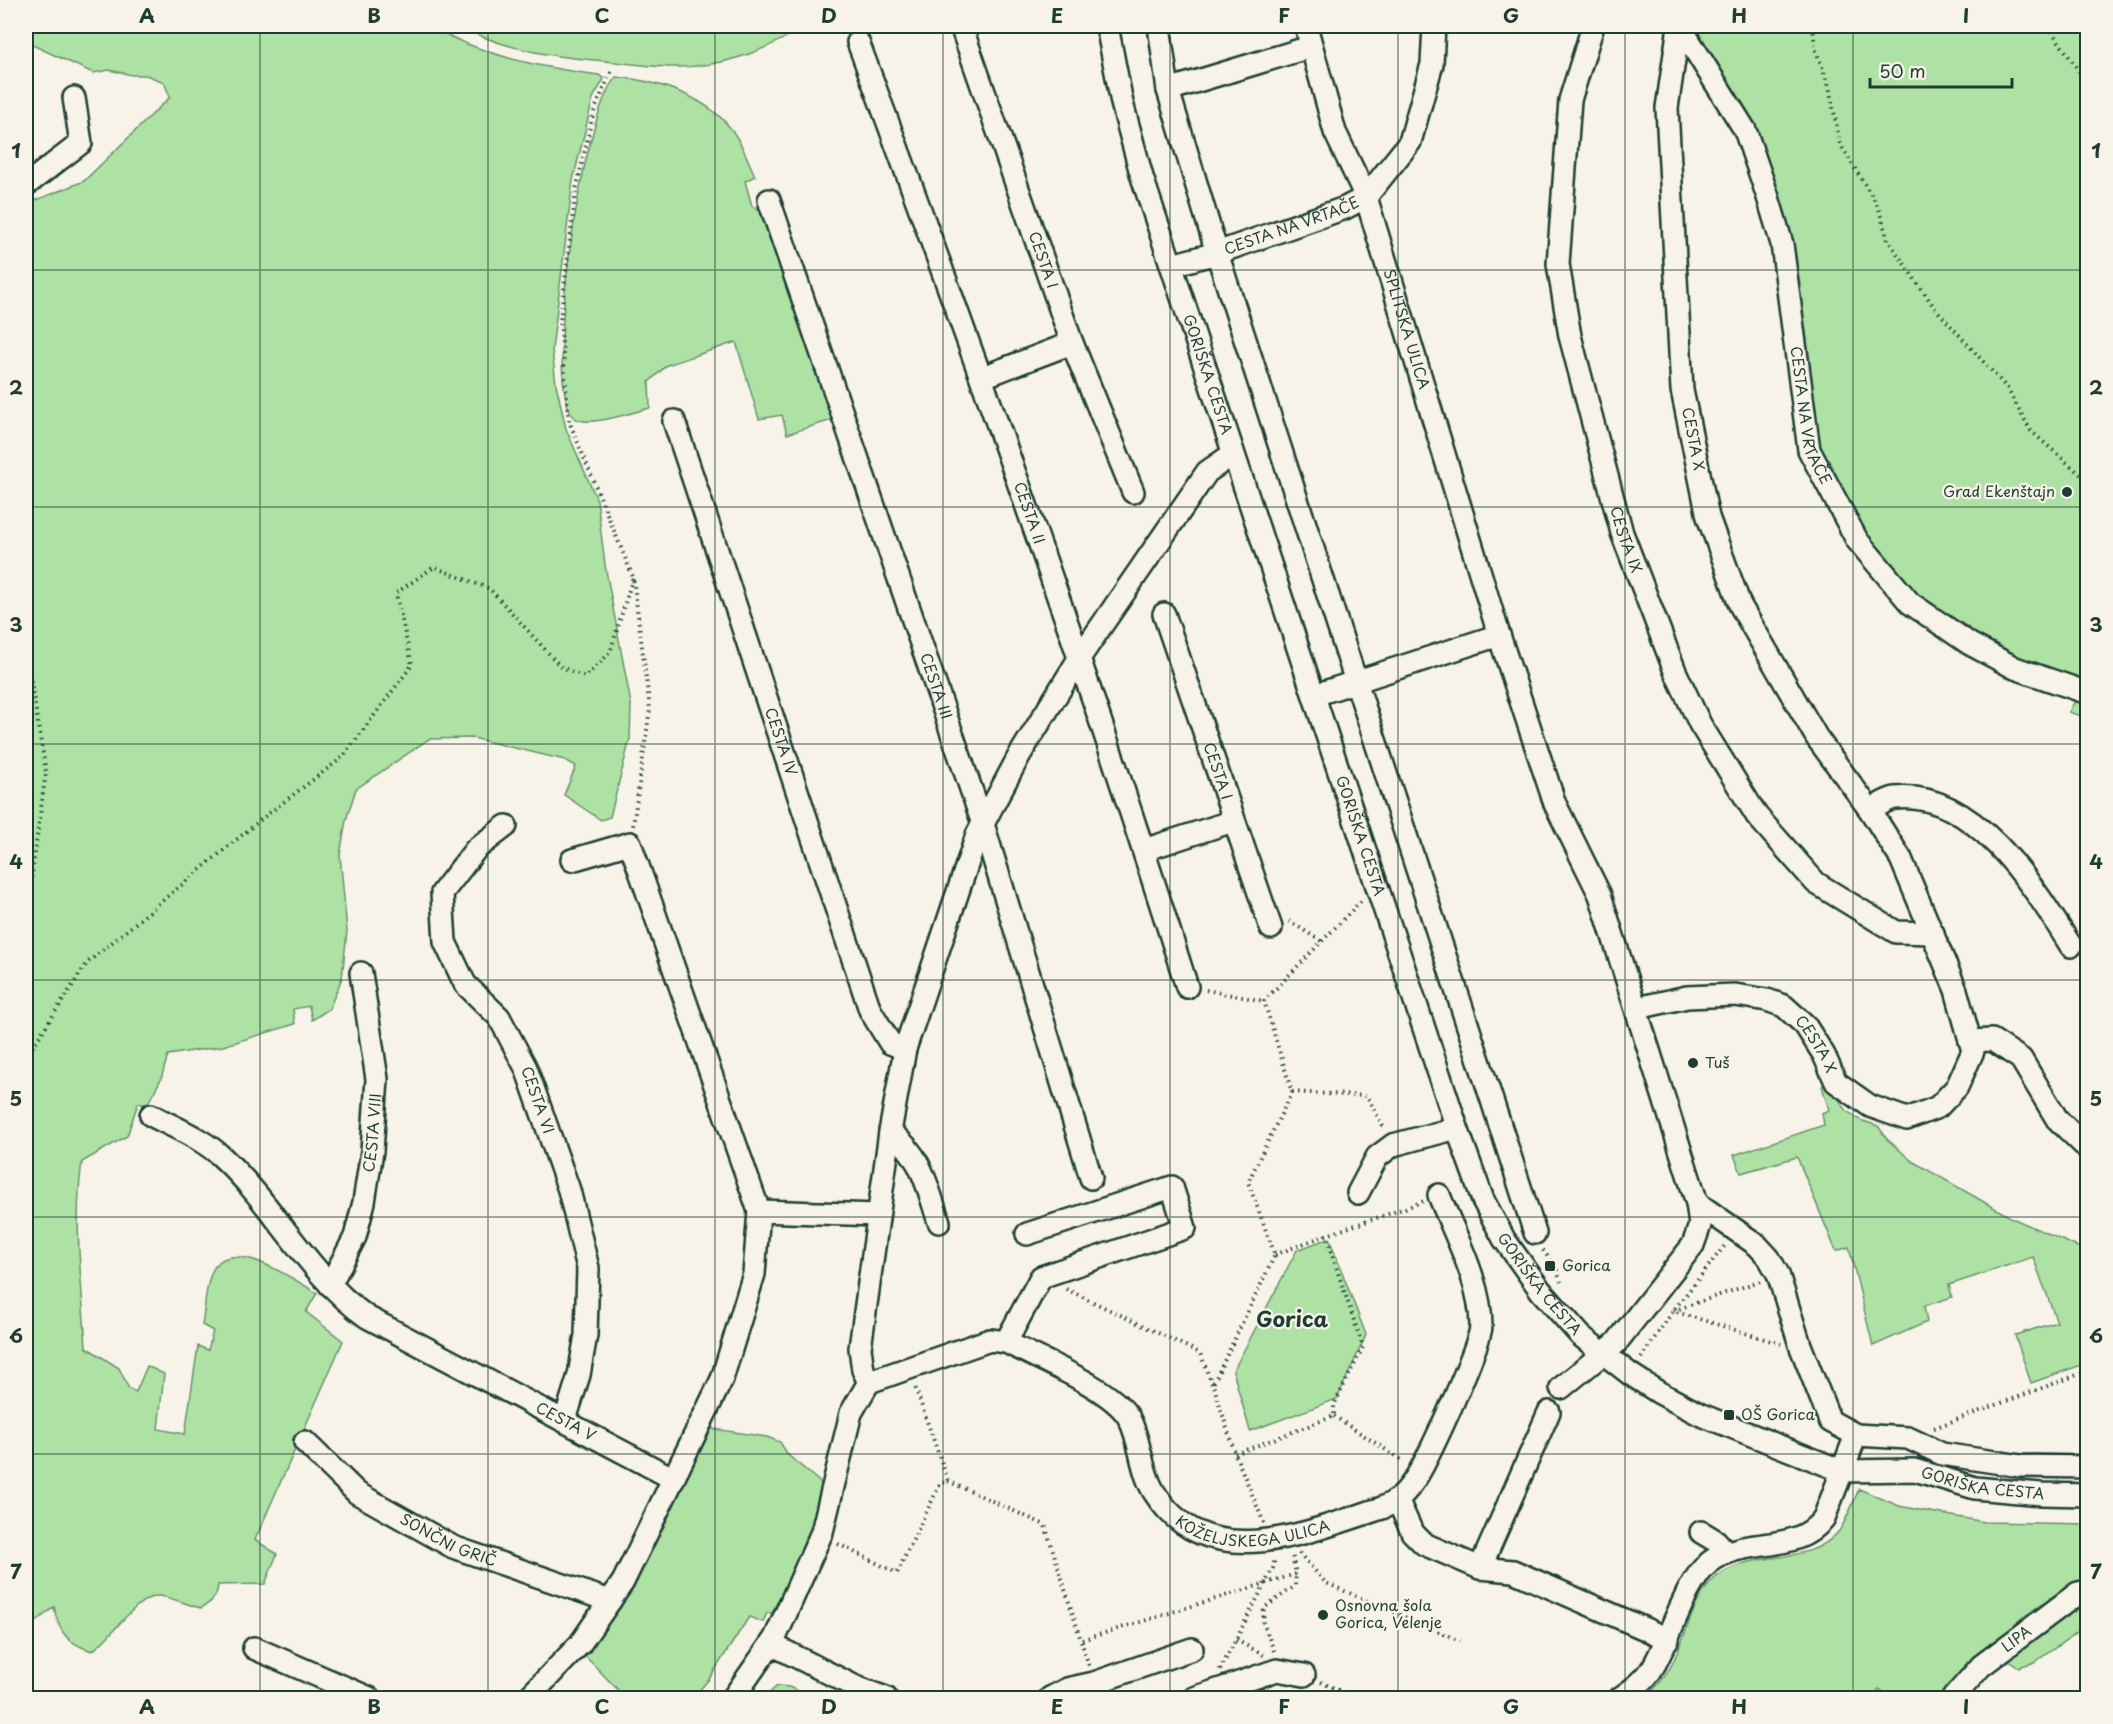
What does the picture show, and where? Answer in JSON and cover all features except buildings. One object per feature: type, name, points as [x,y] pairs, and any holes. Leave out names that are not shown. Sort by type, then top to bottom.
[{"type":"street","name":"CESTA I","points":[[961,26],[1072,343],[1133,492]]},
{"type":"street","name":"GORIŠKA CESTA","points":[[1107,26],[1122,103],[1142,177],[1457,1128],[1483,1200],[1504,1239],[1540,1291],[1581,1336],[1630,1374],[1699,1414],[1842,1471],[1915,1470],[1975,1488],[2041,1494],[2088,1495]]},
{"type":"street","points":[[1159,26],[1168,90],[1217,253],[1535,1233]]},
{"type":"street","name":"SPLITSKA ULICA","points":[[1306,26],[1335,132],[1366,197],[1499,634],[1555,804],[1600,895],[1697,1203],[1700,1225],[1693,1245],[1616,1343],[1561,1388]]},
{"type":"street","name":"CESTA NA VRTAČE","points":[[1172,265],[1217,253],[1345,208],[1366,197],[1410,142],[1432,64],[1434,26]]},
{"type":"street","name":"CESTA IX","points":[[1593,26],[1570,100],[1558,264],[1570,336],[1622,533],[1700,724],[1757,816],[1816,883],[1896,932],[1933,933]]},
{"type":"street","name":"CESTA NA VRTAČE","points":[[1680,26],[1745,130],[1782,244],[1809,450],[1857,540],[1910,603],[1970,644],[2015,668],[2088,693]]},
{"type":"street","name":"CESTA X","points":[[1637,1008],[1687,997],[1735,995],[1767,1000],[1784,1006],[1805,1025],[1824,1055],[1836,1082],[1870,1106],[1907,1119],[1938,1107],[1957,1087],[1973,1051],[1956,990],[1901,859],[1870,810],[1817,738],[1740,605],[1708,516],[1682,390],[1667,108],[1680,26]]},
{"type":"street","name":"CESTA II","points":[[858,42],[983,377],[1080,657],[1187,987]]},
{"type":"street","points":[[1168,90],[1310,47]]},
{"type":"street","points":[[26,184],[81,143],[74,99]]},
{"type":"street","name":"CESTA III","points":[[769,200],[983,824],[1091,1178]]},
{"type":"street","points":[[983,377],[1072,343]]},
{"type":"street","name":"CESTA IV","points":[[674,421],[870,1010],[890,1043],[905,1049]]},
{"type":"street","points":[[869,1382],[863,1370],[860,1348],[890,1132],[905,1049],[977,835],[1019,756],[1080,657],[1207,472],[1233,454]]},
{"type":"street","name":"CESTA I","points":[[1164,614],[1271,928]]},
{"type":"street","points":[[1315,695],[1499,634]]},
{"type":"street","points":[[1870,810],[1893,798],[1921,799],[1954,813],[1995,840],[2028,879],[2071,946]]},
{"type":"street","points":[[1144,850],[1233,821]]},
{"type":"street","name":"CESTA VI","points":[[506,826],[476,849],[442,893],[446,942],[465,984],[499,1017],[526,1068],[569,1190],[588,1268],[586,1335],[579,1375],[565,1420]]},
{"type":"street","points":[[528,1698],[580,1644],[610,1601],[642,1544],[722,1379],[754,1274],[759,1210],[630,843],[572,860]]},
{"type":"street","name":"CESTA VIII","points":[[330,1285],[355,1237],[364,1202],[372,1151],[377,1078],[361,973]]},
{"type":"street","points":[[1970,1041],[1992,1040],[2021,1059],[2057,1119],[2088,1149]]},
{"type":"street","name":"CESTA V","points":[[151,1115],[199,1140],[222,1156],[262,1199],[330,1285],[367,1317],[672,1478]]},
{"type":"street","points":[[1358,1193],[1377,1157],[1393,1145],[1457,1128]]},
{"type":"street","points":[[890,1132],[907,1144],[921,1167],[939,1222]]},
{"type":"street","points":[[733,1698],[771,1644],[822,1532],[851,1413],[869,1382],[990,1340],[1006,1342],[1041,1276],[1185,1228],[1172,1186],[1027,1234]]},
{"type":"street","points":[[1439,1196],[1477,1295],[1481,1329],[1465,1372],[1420,1472],[1398,1501],[1412,1532],[1424,1544],[1480,1568],[1513,1571],[1668,1639]]},
{"type":"street","points":[[1697,1203],[1757,1245],[1769,1258],[1778,1274],[1800,1345],[1830,1421],[1856,1435],[1908,1438],[1942,1454],[2020,1466],[2088,1467]]},
{"type":"street","points":[[759,1210],[878,1215]]},
{"type":"street","name":"KOŽELJSKEGA ULICA","points":[[1006,1342],[1103,1391],[1129,1418],[1153,1490],[1169,1513],[1184,1526],[1211,1539],[1272,1540],[1308,1532],[1398,1501]]},
{"type":"street","points":[[1480,1568],[1549,1412]]},
{"type":"street","points":[[1620,1698],[1652,1670],[1699,1574],[1709,1562],[1726,1552],[1789,1542],[1808,1535],[1824,1518],[1856,1435]]},
{"type":"street","name":"SONČNI GRIČ","points":[[305,1442],[357,1493],[453,1547],[610,1601]]},
{"type":"street","points":[[1701,1532],[1716,1541],[1726,1552]]},
{"type":"street","name":"LIPA","points":[[1953,1698],[1981,1666],[2078,1593],[2088,1591]]},
{"type":"street","points":[[771,1644],[856,1687],[886,1698]]},
{"type":"street","points":[[254,1648],[369,1698]]},
{"type":"street","points":[[1050,1698],[1067,1689],[1092,1689],[1192,1649]]},
{"type":"street","points":[[1201,1697],[1277,1670],[1304,1675]]},
{"type":"path","points":[[1813,26],[1815,48],[1829,86],[1840,144],[1878,206],[1888,240],[1934,307],[2007,388],[2031,431],[2088,481]]},
{"type":"path","points":[[2048,26],[2088,84]]},
{"type":"path","points":[[611,72],[593,114],[576,190],[560,321],[569,421],[633,577],[650,709],[630,843]]},
{"type":"path","points":[[26,1057],[87,963],[264,817],[343,757],[412,665],[396,593],[434,567],[489,590],[561,667],[585,677],[610,653],[633,577]]},
{"type":"path","points":[[26,651],[46,772],[30,888],[26,899]]},
{"type":"path","points":[[1264,1001],[1365,897]]},
{"type":"path","points":[[1187,987],[1264,1001]]},
{"type":"path","points":[[1264,1001],[1292,1092],[1248,1182],[1275,1255]]},
{"type":"path","points":[[1292,1092],[1367,1096],[1393,1145]]},
{"type":"path","points":[[1213,1384],[1275,1255],[1325,1234],[1347,1230],[1439,1196]]},
{"type":"path","points":[[1630,1374],[1673,1311],[1736,1232]]},
{"type":"path","points":[[1535,1233],[1568,1291]]},
{"type":"path","points":[[1325,1234],[1363,1347],[1335,1405],[1334,1416]]},
{"type":"path","points":[[1673,1311],[1778,1274]]},
{"type":"path","points":[[1041,1276],[1200,1353],[1213,1384],[1235,1454],[1272,1540],[1275,1560],[1236,1640],[1201,1697]]},
{"type":"path","points":[[1673,1311],[1788,1347],[1800,1345]]},
{"type":"path","points":[[909,1369],[948,1481]]},
{"type":"path","points":[[1908,1438],[2088,1371]]},
{"type":"path","points":[[1334,1416],[1420,1472]]},
{"type":"path","points":[[1235,1454],[1334,1416]]},
{"type":"path","points":[[829,1539],[897,1573],[940,1484],[948,1481],[1045,1525],[1082,1640],[1092,1689]]},
{"type":"path","points":[[1236,1640],[1275,1660],[1262,1615],[1269,1602],[1295,1586],[1294,1560],[1288,1547],[1297,1550],[1326,1583],[1460,1641]]},
{"type":"path","points":[[1082,1640],[1296,1574]]},
{"type":"path","points":[[1304,1675],[1355,1698]]},
{"type":"green space","points":[[26,26],[429,26],[491,53],[532,64],[599,75],[604,79],[593,98],[573,180],[552,350],[556,384],[566,429],[597,500],[605,565],[631,704],[630,739],[610,817],[601,820],[564,795],[576,766],[565,760],[473,738],[429,739],[356,789],[346,820],[340,855],[347,931],[342,978],[329,1009],[312,1020],[309,1006],[293,1009],[295,1024],[223,1046],[168,1055],[161,1079],[147,1105],[138,1103],[127,1136],[82,1162],[78,1231],[86,1347],[119,1368],[129,1389],[136,1392],[147,1366],[164,1374],[158,1429],[185,1434],[198,1346],[208,1350],[213,1331],[202,1325],[209,1280],[219,1262],[231,1257],[261,1262],[317,1293],[306,1312],[343,1341],[255,1540],[277,1554],[265,1584],[218,1585],[213,1599],[201,1608],[165,1597],[151,1597],[133,1609],[92,1651],[76,1644],[66,1636],[59,1624],[54,1607],[26,1630],[26,204],[84,181],[170,97],[164,82],[146,75],[132,75],[109,70],[93,73],[26,42]]},
{"type":"green space","points":[[459,26],[804,26],[775,43],[742,56],[708,65],[674,67],[648,66],[530,51],[494,41]]},
{"type":"green space","points":[[1686,26],[2087,26],[2087,688],[2033,671],[1908,596],[1866,548],[1814,447],[1785,240]]},
{"type":"green space","points":[[616,77],[645,81],[690,96],[715,113],[735,135],[755,176],[745,181],[752,206],[770,215],[832,420],[787,434],[782,415],[759,419],[736,342],[667,365],[649,382],[650,408],[600,420],[581,421],[575,418],[565,396],[562,356],[564,305],[570,249],[579,192],[591,141],[603,100]]},
{"type":"green space","points":[[2076,699],[2087,702],[2087,718],[2069,712]]},
{"type":"green space","points":[[1828,1084],[1847,1111],[1860,1120],[1878,1126],[1887,1139],[1912,1161],[2012,1218],[2087,1251],[2087,1363],[2031,1383],[2015,1335],[2057,1322],[2033,1257],[1949,1285],[1952,1297],[1924,1306],[1927,1322],[1873,1346],[1849,1247],[1836,1251],[1797,1157],[1741,1173],[1734,1155],[1824,1125],[1822,1113],[1829,1110],[1822,1086]]},
{"type":"green space","points":[[1329,1238],[1366,1335],[1337,1399],[1250,1431],[1233,1371],[1297,1250]]},
{"type":"green space","points":[[707,1428],[767,1437],[780,1442],[788,1455],[822,1484],[812,1530],[772,1613],[767,1613],[763,1622],[749,1617],[709,1679],[693,1698],[615,1698],[621,1693],[584,1655],[603,1631],[651,1551],[665,1522],[680,1477]]},
{"type":"green space","points":[[1859,1489],[1899,1506],[1984,1522],[2087,1524],[2087,1583],[2053,1597],[2023,1618],[1984,1657],[1950,1698],[1893,1698],[1879,1689],[1874,1698],[1650,1698],[1649,1693],[1670,1668],[1696,1605],[1714,1579],[1728,1569],[1744,1563],[1795,1554],[1826,1543],[1842,1527]]},
{"type":"green space","points":[[2087,1600],[2087,1625],[2035,1662],[2019,1667],[2010,1661],[2010,1652],[2053,1615]]},
{"type":"green space","points":[[777,1686],[789,1687],[814,1698],[764,1698]]},
{"type":"place","name":"Grad Ekenštajn","points":[[2067,492]]},
{"type":"place","name":"Tuš","points":[[1693,1063]]},
{"type":"place","name":"Gorica","points":[[1550,1266]]},
{"type":"place","name":"OŠ Gorica","points":[[1729,1415]]},
{"type":"place","name":"Osnovna šola Gorica, Velenje","points":[[1323,1615]]},
{"type":"district","name":"Gorica","points":[[1292,1320]]}]
